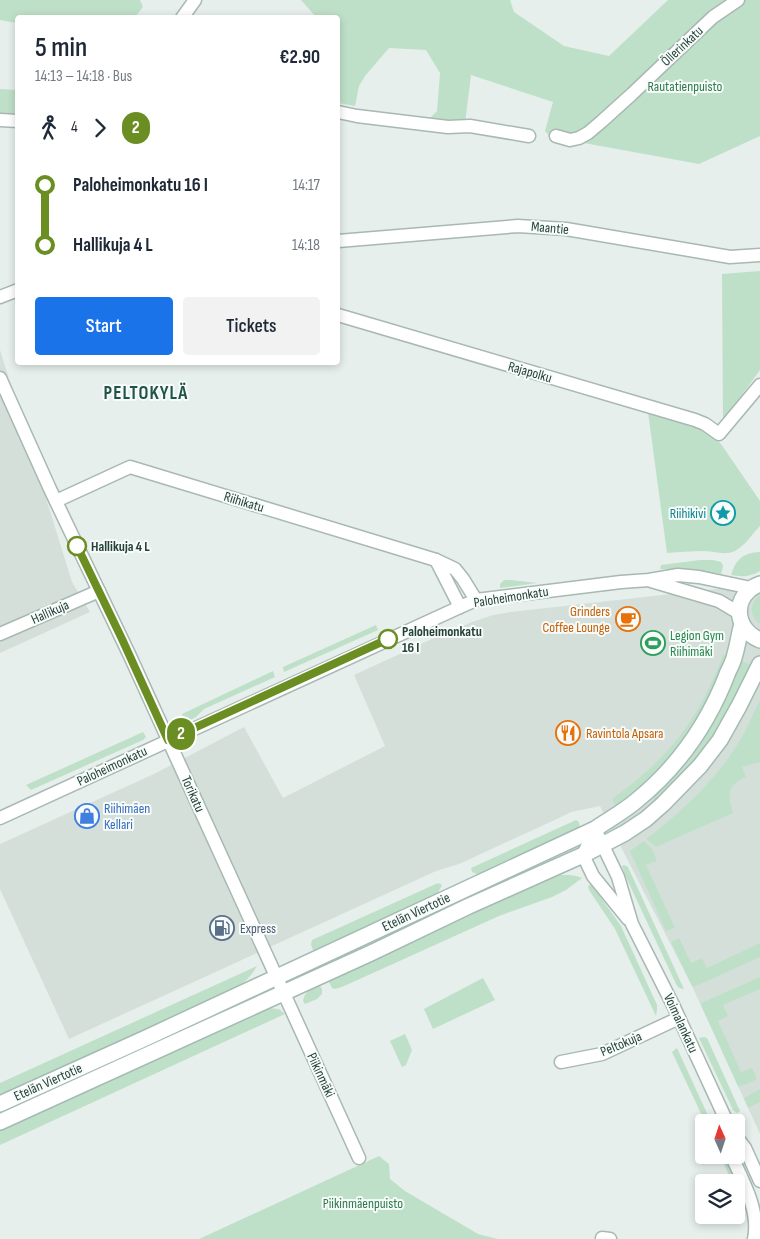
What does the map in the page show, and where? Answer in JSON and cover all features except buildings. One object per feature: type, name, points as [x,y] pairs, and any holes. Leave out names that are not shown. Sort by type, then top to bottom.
[{"type":"street","points":[[184,15],[195,0]]},
{"type":"street","name":"Öllerinkatu","points":[[556,136],[570,140],[588,133],[602,122],[713,16],[738,0]]},
{"type":"street","points":[[340,112],[448,126],[470,126],[530,136]]},
{"type":"street","points":[[0,120],[15,121]]},
{"type":"street","name":"Maantie","points":[[340,241],[528,226],[566,229],[730,257],[760,255]]},
{"type":"street","points":[[0,298],[15,291]]},
{"type":"street","name":"Rajapolku","points":[[340,317],[695,420],[705,424],[719,434],[760,385]]},
{"type":"street","name":"Torikatu","points":[[0,378],[4,396],[99,591],[284,992]]},
{"type":"street","name":"Riihikatu","points":[[56,501],[130,467],[436,560],[455,569],[476,600]]},
{"type":"street","points":[[436,560],[460,607]]},
{"type":"street","name":"Paloheimonkatu","points":[[0,818],[476,600],[678,575],[756,586]]},
{"type":"street","name":"Paloheimonkatu","points":[[649,580],[719,602],[740,618]]},
{"type":"street","name":"Etelän Viertotie","points":[[0,1104],[594,829],[635,802],[652,787],[692,741],[722,688],[735,653],[741,601],[747,592],[756,586]]},
{"type":"street","name":"Hallikuja","points":[[0,634],[99,591]]},
{"type":"street","points":[[740,618],[748,633],[760,640]]},
{"type":"street","name":"Etelän Viertotie","points":[[0,1122],[330,972],[469,906],[583,855],[626,833],[663,804],[700,766],[720,740],[760,664]]},
{"type":"street","points":[[583,855],[594,829]]},
{"type":"street","name":"Voimalankatu","points":[[594,829],[618,876],[632,924],[679,1018],[723,1114]]},
{"type":"street","name":"Voimalankatu","points":[[583,855],[593,876],[632,924]]},
{"type":"street","name":"Piikinmäki","points":[[284,992],[359,1158]]},
{"type":"street","name":"Peltokuja","points":[[561,1062],[602,1054],[679,1018]]},
{"type":"street","points":[[745,1148],[760,1181]]},
{"type":"street","points":[[736,1164],[755,1206],[757,1226],[754,1239]]},
{"type":"shaded area","points":[[0,350],[72,582],[90,612],[0,653]]},
{"type":"shaded area","points":[[760,584],[760,1134],[692,986],[600,806],[571,812],[459,864],[436,871],[69,1039],[0,889],[0,844],[156,773],[244,727],[283,798],[385,746],[354,675],[472,622],[493,615],[511,612]]},
{"type":"green space","points":[[0,0],[140,0],[143,7],[137,15],[15,15],[15,23],[0,20]]},
{"type":"green space","name":"Rautatienpuisto","points":[[301,0],[510,0],[514,12],[564,46],[609,56],[668,0],[760,0],[760,136],[699,164],[584,143],[562,144],[545,131],[553,102],[471,75],[465,123],[428,120],[437,111],[440,73],[426,50],[389,48],[359,86],[355,106],[340,103],[340,15],[314,15]]},
{"type":"green space","points":[[0,89],[15,90],[15,116],[0,114]]},
{"type":"green space","points":[[760,271],[760,370],[723,421],[722,274]]},
{"type":"green space","points":[[648,412],[704,429],[721,444],[760,501],[760,526],[739,549],[727,553],[690,551],[667,553]]},
{"type":"green space","points":[[760,552],[760,571],[746,576],[731,575],[735,565],[741,558],[745,555]]},
{"type":"green space","points":[[700,560],[721,562],[723,566],[721,574],[660,569],[661,565]]},
{"type":"green space","points":[[504,580],[537,583],[500,588],[500,584]]},
{"type":"green space","points":[[760,595],[760,624],[752,613],[752,606]]},
{"type":"green space","points":[[376,625],[378,630],[284,672],[283,667]]},
{"type":"green space","points":[[723,655],[728,656],[699,718],[673,755],[639,791],[616,807],[612,799],[632,784],[666,753],[692,719],[703,700]]},
{"type":"green space","points":[[739,660],[754,666],[723,724],[696,762],[657,801],[653,798],[681,770],[704,739],[719,710]]},
{"type":"green space","points":[[273,671],[275,677],[204,709],[196,717],[186,722],[182,714]]},
{"type":"green space","points":[[760,700],[760,762],[742,767],[746,777],[735,783],[730,791],[733,813],[656,847],[646,839],[687,804],[712,778],[734,750]]},
{"type":"green space","points":[[143,732],[146,737],[143,740],[31,790],[26,785]]},
{"type":"green space","points":[[576,820],[579,822],[580,828],[483,873],[477,874],[472,872],[471,868]]},
{"type":"green space","points":[[644,841],[652,849],[657,861],[646,865],[675,928],[666,931],[630,851]]},
{"type":"green space","points":[[622,866],[628,867],[684,989],[679,988],[676,984],[625,875]]},
{"type":"green space","points":[[573,875],[582,878],[566,890],[552,897],[499,916],[342,987],[332,988],[328,980],[550,877]]},
{"type":"green space","points":[[438,883],[442,885],[436,896],[314,952],[311,945],[312,940]]},
{"type":"green space","points":[[591,884],[621,926],[657,1005],[656,1016],[615,929],[589,890],[588,886]]},
{"type":"green space","points":[[679,938],[691,963],[702,958],[707,968],[760,943],[760,957],[694,987],[671,942]]},
{"type":"green space","points":[[257,966],[246,980],[233,990],[0,1097],[0,1083]]},
{"type":"green space","points":[[760,977],[760,989],[723,1005],[728,1016],[718,1021],[741,1072],[752,1068],[757,1079],[738,1086],[701,1003]]},
{"type":"green space","points":[[483,978],[495,1000],[433,1029],[424,1009]]},
{"type":"green space","points":[[319,984],[322,994],[317,999],[305,1004],[303,1001],[305,995]]},
{"type":"green space","points":[[267,1008],[279,1009],[285,1014],[0,1145],[0,1128]]},
{"type":"green space","points":[[405,1034],[412,1050],[406,1065],[402,1067],[390,1041]]},
{"type":"green space","points":[[699,1038],[707,1038],[740,1111],[737,1113],[733,1110]]},
{"type":"green space","points":[[677,1048],[707,1114],[701,1114],[672,1052]]},
{"type":"green space","points":[[760,1089],[760,1102],[748,1108],[744,1098]]},
{"type":"green space","name":"Piikinmäenpuisto","points":[[379,1156],[389,1164],[390,1179],[405,1191],[478,1234],[498,1239],[199,1239]]},
{"type":"green space","points":[[724,1164],[729,1164],[734,1174],[728,1174]]},
{"type":"green space","points":[[745,1200],[751,1213],[745,1210]]},
{"type":"bus line","name":"2","points":[[77,546],[168,740],[388,639]]},
{"type":"place","name":"Riihikivi","points":[[723,513]]},
{"type":"place","name":"Hallikuja 4 L","points":[[77,546]]},
{"type":"place","name":"Grinders Coffee Lounge","points":[[628,619]]},
{"type":"place","name":"Paloheimonkatu 16 I","points":[[388,639]]},
{"type":"place","name":"Legion Gym Riihimäki","points":[[653,643]]},
{"type":"place","name":"Ravintola Apsara","points":[[568,733]]},
{"type":"place","name":"Riihimäen Kellari","points":[[87,816]]},
{"type":"place","name":"Express","points":[[222,928]]},
{"type":"district","name":"PELTOKYLÄ","points":[[146,393]]}]
